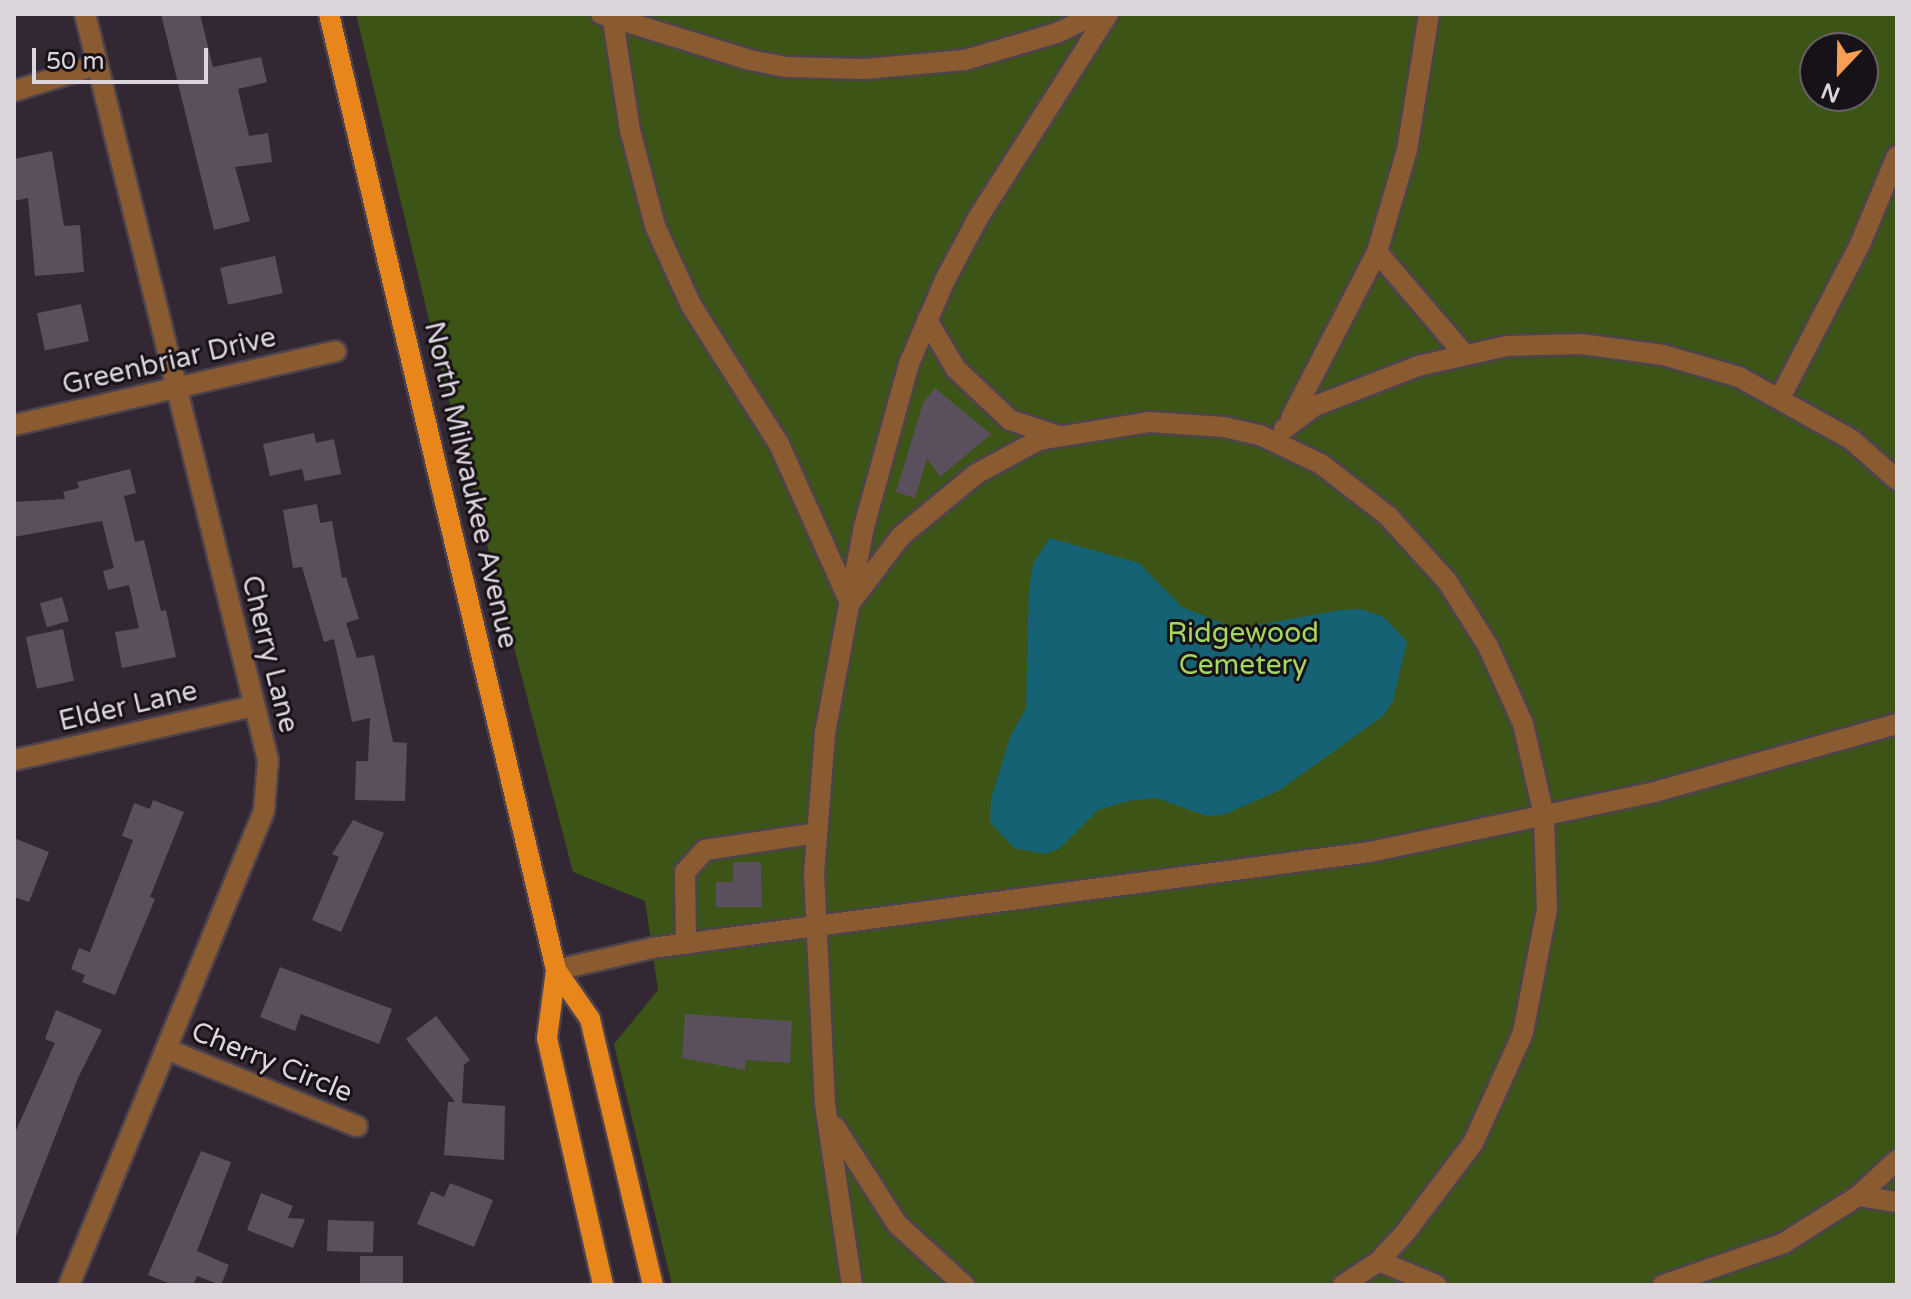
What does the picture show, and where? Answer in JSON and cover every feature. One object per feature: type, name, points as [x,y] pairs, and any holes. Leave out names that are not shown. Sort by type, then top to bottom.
[{"type":"main road","name":"North Milwaukee Avenue","points":[[329,14],[556,970]]},
{"type":"main road","points":[[556,970],[547,1038],[603,1285]]},
{"type":"main road","points":[[556,970],[590,1019],[653,1285]]},
{"type":"street","name":"Cherry Lane","points":[[69,1285],[264,811],[268,760],[85,14]]},
{"type":"street","points":[[850,603],[779,444],[691,305],[655,226],[630,130],[608,15],[750,60],[786,67],[864,69],[965,60],[1057,33],[1096,14]]},
{"type":"street","points":[[852,1285],[825,1105],[814,926],[816,833],[827,720],[850,603],[877,471],[927,320],[978,218],[1108,14]]},
{"type":"street","points":[[1279,435],[1377,252],[1407,150],[1429,14]]},
{"type":"street","points":[[14,91],[97,65]]},
{"type":"street","points":[[1781,396],[1861,242],[1897,156]]},
{"type":"street","points":[[1377,252],[1464,354]]},
{"type":"street","points":[[927,320],[956,369],[1010,420],[1059,436]]},
{"type":"street","points":[[1279,435],[1345,393],[1464,354],[1546,344],[1623,348],[1715,369],[1781,396],[1852,440],[1897,480]]},
{"type":"street","name":"Greenbriar Drive","points":[[14,425],[336,351]]},
{"type":"street","points":[[850,603],[876,563],[940,501],[1007,455],[1059,436],[1149,422],[1224,427],[1279,435],[1367,498],[1447,581],[1509,685],[1544,816],[1547,909],[1534,992],[1518,1047],[1473,1143],[1379,1261],[1343,1285]]},
{"type":"street","name":"Elder Lane","points":[[14,760],[254,706]]},
{"type":"street","points":[[556,970],[686,944],[1280,868],[1544,816],[1736,770],[1897,724]]},
{"type":"street","points":[[686,944],[685,872],[705,850],[816,833]]},
{"type":"street","name":"Cherry Circle","points":[[166,1049],[357,1126]]},
{"type":"street","points":[[825,1105],[872,1191],[921,1248],[964,1285]]},
{"type":"street","points":[[1663,1285],[1784,1243],[1858,1196],[1897,1160]]},
{"type":"street","points":[[1858,1196],[1897,1202]]},
{"type":"street","points":[[1379,1261],[1436,1285]]},
{"type":"green space","name":"Ridgewood Cemetery","points":[[356,14],[1897,14],[1897,1285],[672,1285],[614,1044],[658,990],[645,901],[573,872],[440,366]]},
{"type":"water","points":[[1050,538],[1139,563],[1182,607],[1244,632],[1258,625],[1340,610],[1361,609],[1384,617],[1407,642],[1393,701],[1383,716],[1280,790],[1223,815],[1207,816],[1156,798],[1128,801],[1098,810],[1060,848],[1046,854],[1014,848],[990,822],[991,799],[1010,737],[1026,708],[1029,586],[1034,562]]},
{"type":"building","points":[[161,14],[200,14],[213,67],[261,57],[267,82],[238,89],[249,136],[268,133],[272,162],[235,167],[250,221],[214,230]]},
{"type":"building","points":[[52,151],[64,226],[80,225],[84,272],[35,276],[28,198],[14,201],[14,159]]},
{"type":"building","points":[[275,256],[283,293],[228,305],[220,268]]},
{"type":"building","points":[[81,304],[89,341],[45,351],[37,313]]},
{"type":"building","points":[[935,388],[991,434],[940,477],[927,458],[915,498],[896,492],[923,403]]},
{"type":"building","points":[[314,433],[316,443],[334,439],[341,474],[305,481],[302,469],[270,476],[263,444]]},
{"type":"building","points":[[130,469],[136,493],[124,496],[135,542],[144,540],[161,611],[166,610],[176,657],[122,668],[115,632],[139,628],[129,585],[108,590],[103,571],[114,568],[102,521],[14,537],[14,502],[65,499],[63,492],[79,488],[77,482]]},
{"type":"building","points":[[317,504],[320,523],[332,521],[342,578],[346,577],[359,619],[346,623],[357,658],[374,655],[393,742],[407,743],[405,801],[355,800],[356,761],[368,761],[370,718],[352,722],[334,639],[324,642],[302,567],[293,568],[283,510]]},
{"type":"building","points":[[62,597],[69,621],[47,627],[40,603]]},
{"type":"building","points":[[63,629],[74,681],[37,689],[26,637]]},
{"type":"building","points":[[153,800],[184,812],[150,897],[155,899],[115,995],[82,982],[85,975],[71,969],[79,948],[90,952],[133,840],[122,836],[134,803],[150,809]]},
{"type":"building","points":[[353,820],[384,833],[341,932],[312,920],[339,857],[332,854]]},
{"type":"building","points":[[14,838],[49,852],[29,902],[14,897]]},
{"type":"building","points":[[733,862],[761,862],[762,907],[716,907],[716,882],[733,882]]},
{"type":"building","points":[[280,967],[392,1009],[379,1044],[301,1014],[295,1031],[260,1017]]},
{"type":"building","points":[[56,1010],[102,1030],[78,1078],[15,1239],[14,1135],[55,1043],[45,1039]]},
{"type":"building","points":[[685,1014],[792,1021],[790,1063],[746,1060],[745,1070],[682,1058]]},
{"type":"building","points":[[436,1016],[470,1060],[464,1065],[462,1103],[505,1106],[504,1160],[444,1155],[448,1102],[455,1102],[406,1039]]},
{"type":"building","points":[[201,1151],[231,1162],[197,1251],[229,1265],[221,1285],[197,1276],[193,1285],[173,1285],[148,1275]]},
{"type":"building","points":[[450,1183],[493,1200],[474,1247],[417,1224],[431,1191],[444,1197]]},
{"type":"building","points":[[261,1193],[293,1206],[288,1218],[305,1219],[293,1248],[247,1230]]},
{"type":"building","points":[[328,1220],[374,1222],[373,1253],[327,1251]]},
{"type":"building","points":[[360,1256],[403,1256],[403,1284],[360,1284]]}]
